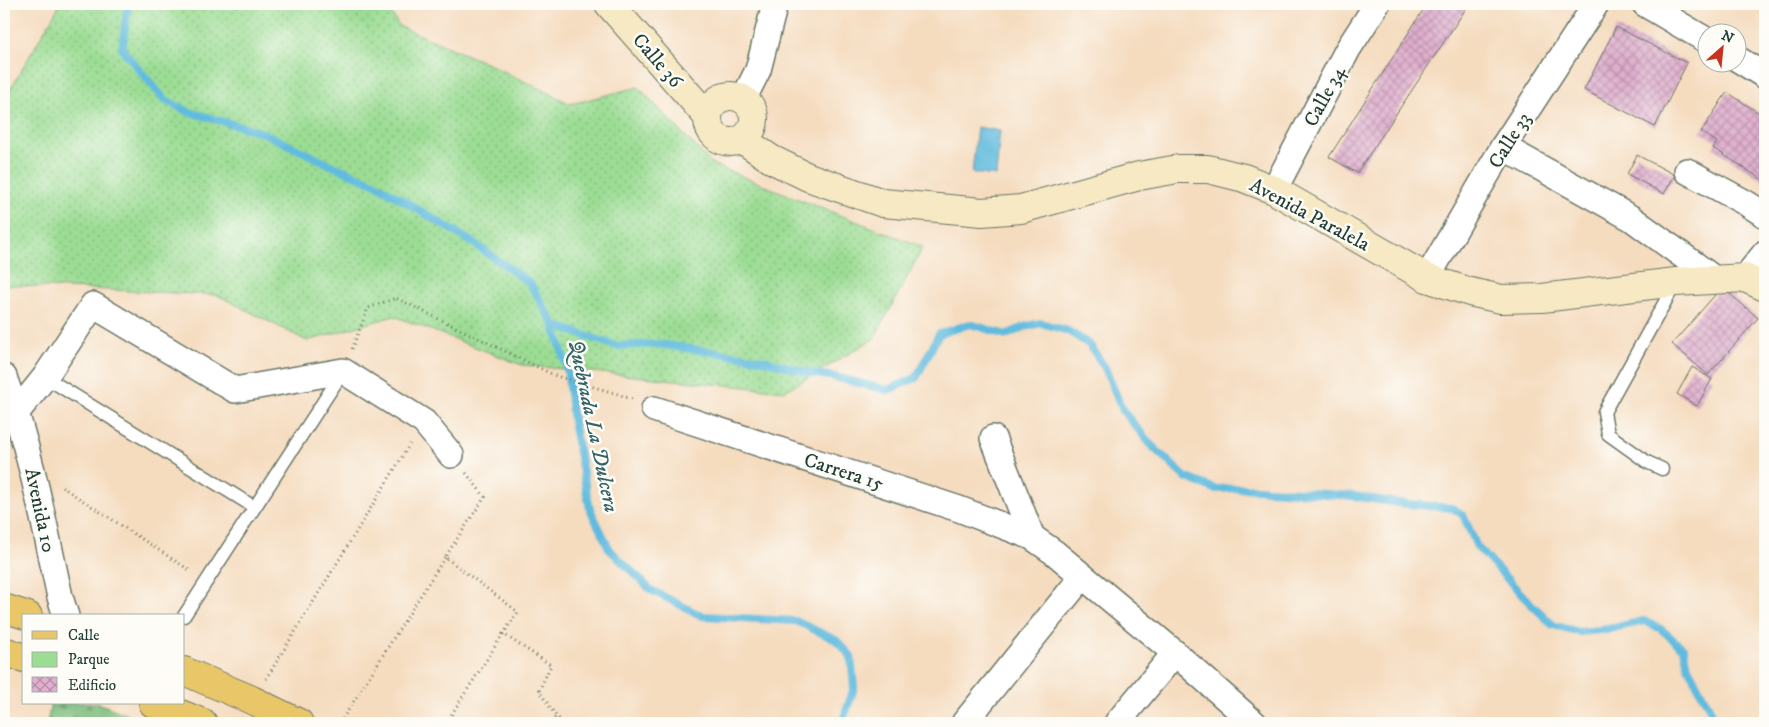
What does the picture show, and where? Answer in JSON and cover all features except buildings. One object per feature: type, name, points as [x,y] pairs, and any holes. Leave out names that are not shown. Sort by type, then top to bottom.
[{"type":"main road","name":"Calle 36","points":[[608,4],[708,117]]},
{"type":"main road","points":[[728,96],[739,97],[743,100],[748,103],[753,112],[754,123],[750,132],[743,140],[733,142],[723,141],[714,136],[709,127],[708,117],[711,107],[718,99],[728,96]]},
{"type":"main road","name":"Avenida Paralela","points":[[743,140],[771,159],[808,177],[883,202],[982,212],[1021,209],[1139,176],[1178,169],[1208,169],[1244,178],[1274,190],[1427,278],[1470,292],[1502,299],[1542,298],[1676,282],[1716,280],[1755,283]]},
{"type":"main road","points":[[4,608],[22,614]]},
{"type":"main road","points":[[4,651],[22,657]]},
{"type":"main road","points":[[185,671],[252,700],[299,723]]},
{"type":"main road","points":[[156,704],[203,723]]},
{"type":"street","points":[[743,100],[758,70],[775,4]]},
{"type":"street","name":"Calle 34","points":[[1274,190],[1348,50],[1378,4]]},
{"type":"street","name":"Calle 33","points":[[1427,278],[1503,147],[1596,4]]},
{"type":"street","points":[[1645,4],[1696,34]]},
{"type":"street","points":[[1746,64],[1765,76]]},
{"type":"street","points":[[1503,147],[1631,218],[1716,280]]},
{"type":"street","points":[[1687,170],[1765,215]]},
{"type":"street","points":[[1755,283],[1765,253]]},
{"type":"street","points":[[17,412],[45,376],[93,305],[235,390],[343,371],[424,422],[451,456]]},
{"type":"street","name":"Avenida 10","points":[[4,377],[17,412],[32,467],[60,598],[65,614]]},
{"type":"street","name":"Carrera 15","points":[[654,409],[959,509],[1032,537],[1055,553],[1175,653],[1254,723]]},
{"type":"street","points":[[993,438],[1032,537]]},
{"type":"street","points":[[964,723],[1082,577]]},
{"type":"street","points":[[1117,723],[1175,653]]},
{"type":"lane","points":[[1662,469],[1647,462],[1608,434],[1604,412],[1676,282]]},
{"type":"lane","points":[[185,614],[343,371]]},
{"type":"lane","points":[[45,376],[254,507]]},
{"type":"path","points":[[343,371],[368,308],[396,298],[556,376],[618,394]]},
{"type":"path","points":[[252,700],[424,422]]},
{"type":"path","points":[[340,723],[485,497],[451,456]]},
{"type":"path","points":[[32,467],[206,581]]},
{"type":"path","points":[[445,558],[518,612],[446,723]]},
{"type":"path","points":[[503,634],[551,665],[539,691],[556,716],[564,723]]},
{"type":"path","points":[[552,723],[556,716]]},
{"type":"green space","points":[[54,4],[386,4],[399,26],[493,66],[571,104],[638,87],[712,164],[923,247],[874,339],[785,391],[522,365],[394,316],[307,341],[217,295],[4,285],[4,100],[59,6]]},
{"type":"green space","points":[[51,704],[101,704],[149,723],[47,723]]},
{"type":"water","points":[[977,127],[1000,131],[996,176],[972,173]]},
{"type":"waterway","name":"Quebrada La Dulcera","points":[[128,4],[122,49],[164,99],[189,112],[264,133],[324,162],[374,183],[472,242],[530,283],[554,325],[567,368],[573,421],[590,509],[610,550],[651,590],[702,616],[796,621],[836,640],[851,656],[854,688],[842,723]]},
{"type":"waterway","points":[[554,325],[616,346],[658,344],[760,359],[810,373],[887,390],[916,378],[939,334],[970,324],[1006,335],[1024,327],[1041,323],[1068,331],[1089,344],[1105,368],[1123,411],[1152,446],[1185,477],[1215,489],[1243,488],[1353,496],[1452,508],[1463,515],[1477,547],[1553,625],[1580,632],[1608,629],[1644,621],[1661,629],[1684,649],[1688,667],[1713,715],[1722,723]]}]
